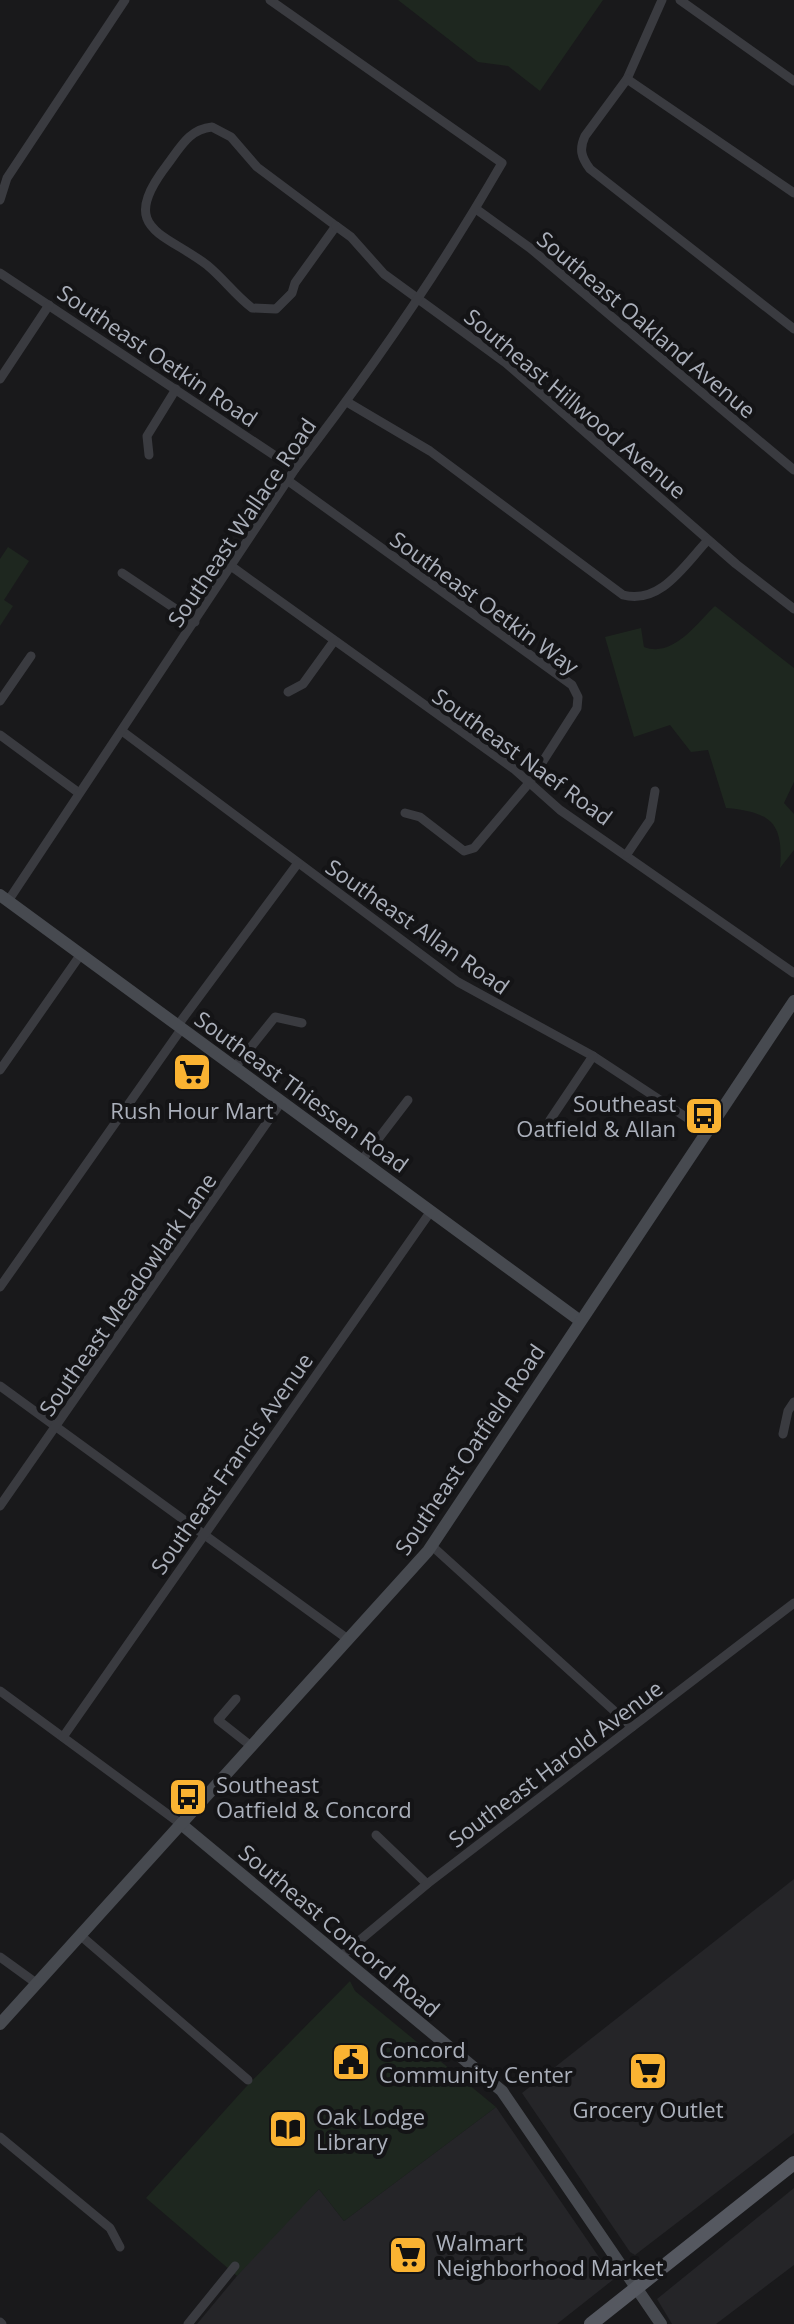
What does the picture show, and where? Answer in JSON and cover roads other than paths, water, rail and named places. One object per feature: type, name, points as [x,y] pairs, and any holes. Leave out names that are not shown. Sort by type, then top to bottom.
[{"type":"main road","name":"Southeast Thiessen Road","points":[[4,898],[579,1320]]},
{"type":"main road","name":"Southeast Oatfield Road","points":[[0,2024],[432,1546],[579,1320],[794,1001]]},
{"type":"main road","name":"Southeast Concord Road","points":[[181,1824],[508,2098],[661,2324]]},
{"type":"main road","points":[[591,2324],[794,2163]]},
{"type":"street","points":[[0,200],[7,178],[125,0]]},
{"type":"street","name":"Southeast Wallace Road","points":[[4,898],[122,731],[287,480],[347,402],[476,209],[502,163],[270,0]]},
{"type":"street","points":[[662,0],[627,79],[585,136],[581,146],[582,158],[590,169],[794,329]]},
{"type":"street","points":[[680,0],[794,81]]},
{"type":"street","points":[[627,79],[794,193]]},
{"type":"street","name":"Southeast Hillwood Avenue","points":[[336,226],[282,305],[261,311],[240,299],[205,264],[158,234],[148,215],[148,191],[190,135],[212,127],[231,137],[257,167],[336,226],[357,243],[376,267],[506,363],[708,540],[794,609]]},
{"type":"street","name":"Southeast Oakland Avenue","points":[[476,209],[530,248],[794,470]]},
{"type":"street","name":"Southeast Oetkin Road","points":[[0,273],[295,469]]},
{"type":"street","points":[[0,379],[49,305]]},
{"type":"street","points":[[149,455],[147,436],[176,389]]},
{"type":"street","points":[[347,402],[430,451],[623,595],[641,598],[663,587],[708,540]]},
{"type":"street","name":"Southeast Oetkin Way","points":[[287,480],[572,685],[578,697],[577,708],[529,783],[474,848],[464,851],[420,817],[405,813]]},
{"type":"street","name":"Southeast Naef Road","points":[[231,566],[529,783],[560,810],[794,973]]},
{"type":"street","points":[[122,573],[195,622]]},
{"type":"street","points":[[288,692],[303,684],[334,641]]},
{"type":"street","points":[[0,701],[31,656]]},
{"type":"street","name":"Southeast Allan Road","points":[[122,731],[471,991],[593,1056],[707,1131]]},
{"type":"street","points":[[0,735],[79,793]]},
{"type":"street","points":[[627,854],[650,820],[655,791]]},
{"type":"street","points":[[0,1287],[180,1026],[298,863]]},
{"type":"street","points":[[0,1070],[81,954]]},
{"type":"street","points":[[235,1067],[275,1017],[302,1023]]},
{"type":"street","points":[[550,1120],[593,1056]]},
{"type":"street","points":[[362,1160],[408,1100]]},
{"type":"street","name":"Southeast Meadowlark Lane","points":[[0,1506],[282,1101]]},
{"type":"street","name":"Southeast Francis Avenue","points":[[63,1737],[431,1211]]},
{"type":"street","points":[[0,1386],[349,1640]]},
{"type":"street","points":[[783,1434],[788,1411],[794,1402]]},
{"type":"street","points":[[432,1546],[632,1727]]},
{"type":"street","name":"Southeast Harold Avenue","points":[[341,1956],[427,1884],[794,1603]]},
{"type":"street","name":"Southeast Concord Road","points":[[0,1691],[181,1824]]},
{"type":"street","points":[[236,1699],[218,1720],[251,1746]]},
{"type":"street","points":[[376,1835],[427,1884]]},
{"type":"street","points":[[80,1935],[248,2080]]},
{"type":"street","points":[[0,1957],[36,1983]]},
{"type":"street","points":[[0,2137],[110,2228],[120,2247]]},
{"type":"street","points":[[188,2324],[235,2266]]},
{"type":"place","name":"Rush Hour Mart","points":[[192,1072]]},
{"type":"place","name":"Southeast Oatfield & Allan","points":[[704,1116]]},
{"type":"place","name":"Southeast Oatfield & Concord","points":[[188,1797]]},
{"type":"place","name":"Concord Community Center","points":[[351,2062]]},
{"type":"place","name":"Grocery Outlet","points":[[648,2071]]},
{"type":"place","name":"Oak Lodge Library","points":[[288,2129]]},
{"type":"place","name":"Walmart Neighborhood Market","points":[[408,2255]]}]
